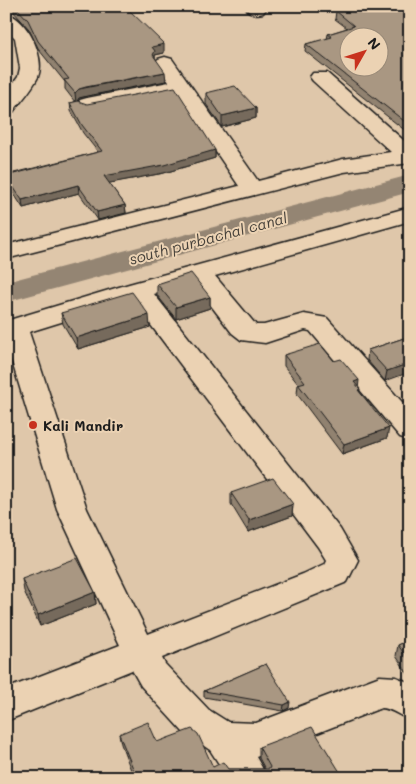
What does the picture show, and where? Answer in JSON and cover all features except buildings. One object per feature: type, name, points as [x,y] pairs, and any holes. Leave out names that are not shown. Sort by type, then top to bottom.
[{"type":"street","points":[[370,10],[389,6]]},
{"type":"street","points":[[6,18],[24,37],[21,62],[30,68],[28,77],[6,108]]},
{"type":"street","points":[[165,63],[253,190]]},
{"type":"street","points":[[320,77],[406,149]]},
{"type":"street","points":[[87,104],[180,86]]},
{"type":"street","points":[[6,252],[368,161],[406,149]]},
{"type":"street","points":[[249,778],[223,738],[196,721],[170,695],[154,675],[140,652],[72,509],[11,329],[138,290],[410,214]]},
{"type":"street","points":[[199,273],[240,327],[250,334],[265,334],[304,322],[318,324],[410,430]]},
{"type":"street","points":[[6,705],[314,583],[336,572],[342,560],[329,538],[138,290]]},
{"type":"street","points":[[223,738],[256,740],[380,692],[396,693],[410,704]]},
{"type":"waterway","name":"south purbachal canal","points":[[6,292],[410,183]]},
{"type":"place","name":"Kali Mandir","points":[[33,425]]}]
